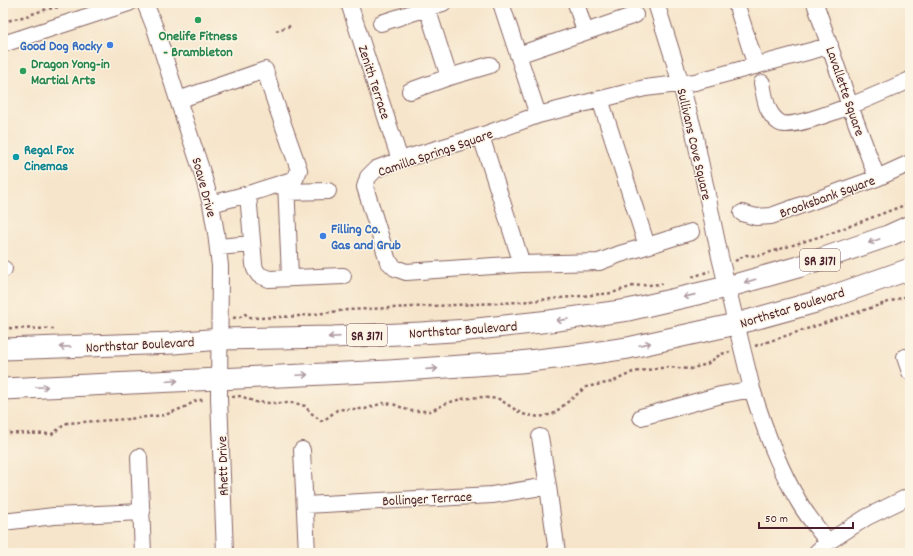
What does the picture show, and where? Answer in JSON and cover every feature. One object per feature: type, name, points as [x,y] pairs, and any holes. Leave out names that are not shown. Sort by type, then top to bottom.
[{"type":"main road","name":"Northstar Boulevard","points":[[3,349],[174,343],[219,330],[333,337],[468,330],[550,321],[628,310],[725,277],[798,267],[888,236],[910,226]]},
{"type":"main road","name":"Northstar Boulevard","points":[[3,389],[219,389],[390,371],[520,362],[579,356],[628,348],[736,324],[816,302],[910,269]]},
{"type":"street","points":[[3,44],[129,3]]},
{"type":"street","name":"Soave Drive","points":[[145,3],[155,28],[211,204],[220,266],[219,389]]},
{"type":"street","name":"Zenith Terrace","points":[[349,3],[400,160]]},
{"type":"street","points":[[381,23],[443,3]]},
{"type":"street","points":[[501,3],[538,115]]},
{"type":"street","points":[[576,3],[585,32]]},
{"type":"street","name":"Sullivans Cove Square","points":[[656,3],[681,83],[694,132],[718,246],[752,389],[767,435],[780,466],[799,502],[828,542]]},
{"type":"street","points":[[736,3],[756,66]]},
{"type":"street","name":"Lavallette Square","points":[[816,3],[850,106],[877,178]]},
{"type":"street","points":[[427,8],[450,77]]},
{"type":"street","points":[[518,55],[635,15]]},
{"type":"street","name":"Camilla Springs Square","points":[[691,232],[599,262],[522,264],[406,272],[395,268],[388,261],[365,186],[368,177],[376,169],[400,160],[481,136],[538,115],[645,88],[695,82],[830,45]]},
{"type":"street","points":[[410,91],[490,65]]},
{"type":"street","points":[[178,100],[265,70],[274,102],[287,135],[298,170],[295,179],[286,187]]},
{"type":"street","points":[[762,83],[770,115],[782,124],[791,124],[803,122],[850,106],[910,80]]},
{"type":"street","points":[[600,99],[647,246]]},
{"type":"street","points":[[481,136],[522,264]]},
{"type":"street","name":"Brooksbank Square","points":[[742,213],[756,218],[771,216],[877,178],[910,163]]},
{"type":"street","points":[[286,187],[290,277]]},
{"type":"street","points":[[211,204],[248,194],[286,187],[328,191]]},
{"type":"street","points":[[248,194],[255,269],[258,275],[268,278],[343,276]]},
{"type":"street","points":[[218,247],[252,244]]},
{"type":"street","name":"Rhett Drive","points":[[219,389],[225,553]]},
{"type":"street","points":[[641,417],[721,395],[752,389]]},
{"type":"street","points":[[540,437],[557,553]]},
{"type":"street","points":[[302,450],[307,553]]},
{"type":"street","points":[[139,457],[143,553]]},
{"type":"street","name":"Bollinger Terrace","points":[[305,505],[492,495],[548,486]]},
{"type":"street","points":[[816,553],[828,542],[867,517],[910,496]]},
{"type":"street","points":[[3,522],[54,516],[142,512]]},
{"type":"path","points":[[3,22],[74,3]]},
{"type":"path","points":[[276,30],[293,25]]},
{"type":"path","points":[[691,277],[725,277],[746,255],[758,256],[834,232],[910,203]]},
{"type":"path","points":[[219,330],[245,314],[249,317],[259,318],[299,316],[347,310],[520,302],[612,293],[633,286],[666,284]]},
{"type":"path","points":[[3,433],[52,434],[67,422],[128,419],[165,415],[186,407],[219,389],[255,402],[296,403],[305,406],[321,421],[337,410],[365,409],[383,403],[393,404],[410,411],[431,410],[447,403],[479,396],[499,399],[522,414],[539,417],[553,414],[586,387],[612,382],[633,372],[668,366],[690,369],[707,364],[721,354],[742,348],[758,346],[910,295]]},
{"type":"path","points":[[3,328],[58,329]]},
{"type":"place","name":"Onelife Fitness - Brambleton","points":[[198,20]]},
{"type":"place","name":"Good Dog Rocky","points":[[110,45]]},
{"type":"place","name":"Dragon Yong-in Martial Arts","points":[[23,71]]},
{"type":"place","name":"Regal Fox Cinemas","points":[[16,157]]},
{"type":"place","name":"Filling Co. Gas and Grub","points":[[323,236]]}]
